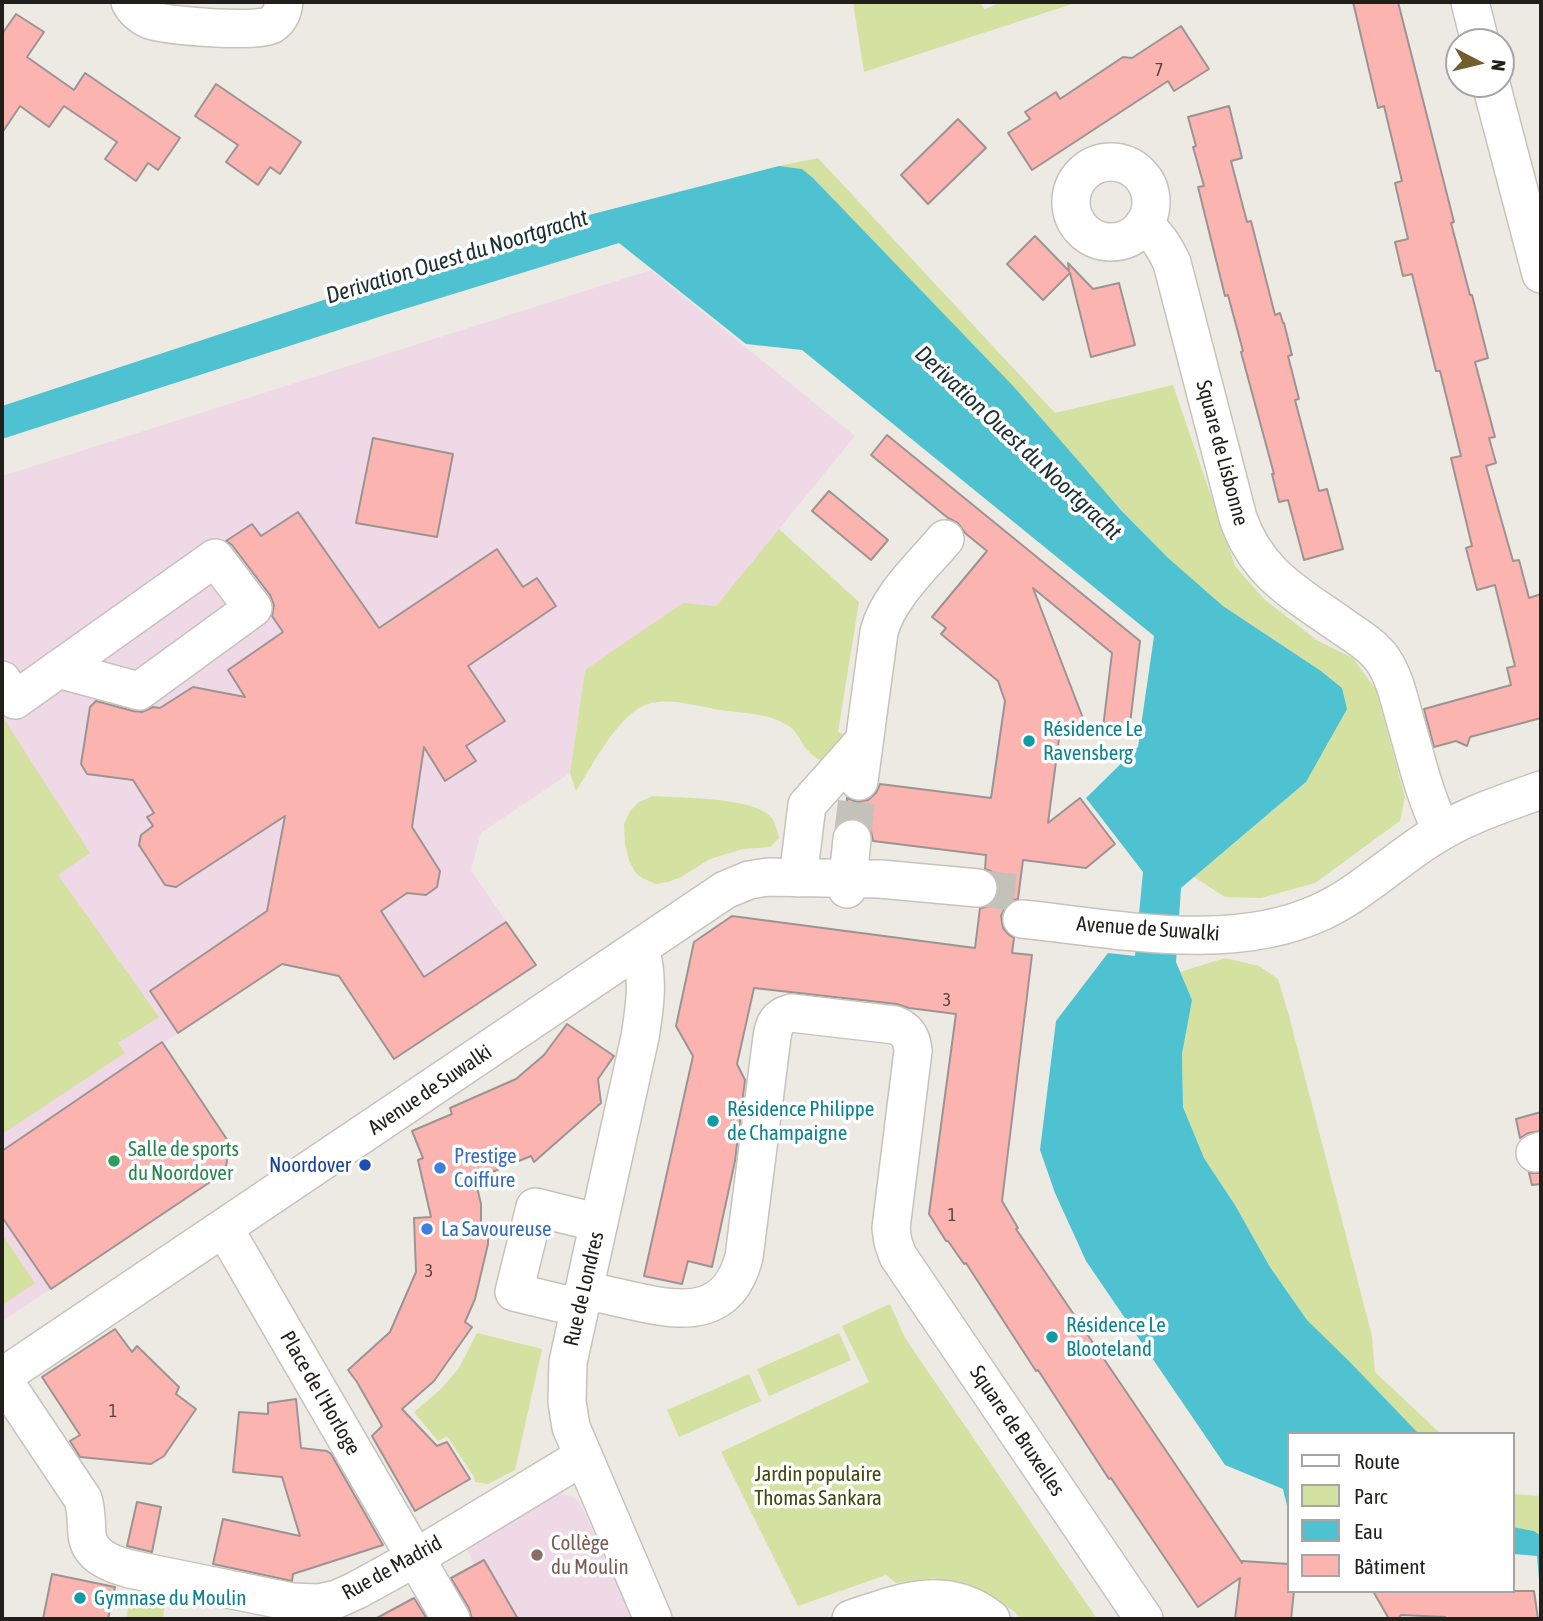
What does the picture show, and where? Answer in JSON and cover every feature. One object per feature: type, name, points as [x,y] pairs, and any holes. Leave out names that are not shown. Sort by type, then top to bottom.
[{"type":"street","points":[[130,2],[147,19],[160,22],[251,29],[272,24],[284,2]]},
{"type":"street","points":[[1470,2],[1476,28]]},
{"type":"street","points":[[1495,98],[1541,274]]},
{"type":"street","name":"Square de Lisbonne","points":[[1144,224],[1162,243],[1172,262],[1238,518],[1248,544],[1270,573],[1368,645],[1385,663],[1395,684],[1424,787],[1442,831]]},
{"type":"street","points":[[859,781],[882,621],[891,603],[945,540]]},
{"type":"street","points":[[2,680],[15,700],[58,669],[215,558],[253,608],[139,691],[58,669]]},
{"type":"street","points":[[799,878],[807,805],[864,740]]},
{"type":"street","name":"Avenue de Suwalki","points":[[1025,907],[1184,926],[1228,935],[1273,927],[1304,918],[1338,903],[1442,831],[1473,814],[1541,790]]},
{"type":"street","name":"Avenue de Suwalki","points":[[1490,809],[1541,803]]},
{"type":"street","points":[[848,884],[852,839]]},
{"type":"street","name":"Avenue de Suwalki","points":[[2,1378],[736,884],[759,878],[799,878],[848,884],[880,879],[976,901]]},
{"type":"street","name":"Rue de Londres","points":[[640,948],[646,973],[646,1002],[568,1362],[566,1389],[571,1427],[582,1457],[653,1619]]},
{"type":"street","name":"Square de Bruxelles","points":[[582,1299],[697,1308],[711,1303],[730,1288],[741,1268],[746,1249],[774,1026],[780,1017],[791,1013],[895,1025],[908,1033],[913,1058],[891,1228],[892,1242],[898,1256],[1144,1619]]},
{"type":"street","points":[[582,1299],[514,1292],[535,1207],[599,1223]]},
{"type":"street","name":"Place de l'Horloge","points":[[224,1228],[451,1619]]},
{"type":"street","name":"Rue de Madrid","points":[[2,1378],[83,1499],[89,1542],[95,1553],[107,1561],[130,1569],[292,1602],[310,1604],[346,1595],[415,1558],[582,1457]]},
{"type":"street","points":[[851,1619],[895,1604],[929,1598],[960,1602],[991,1619]]},
{"type":"shaded area","points":[[651,270],[855,436],[716,606],[585,670],[570,773],[481,833],[471,870],[536,965],[394,1059],[339,976],[282,964],[2,1151],[2,476]]},
{"type":"shaded area","points":[[2,1217],[51,1289],[2,1321]]},
{"type":"shaded area","name":"Collège du Moulin","points":[[562,1494],[577,1500],[582,1508],[633,1619],[474,1619],[450,1578],[475,1565],[465,1546],[553,1496]]},
{"type":"green space","points":[[853,2],[980,2],[984,9],[1003,2],[1078,2],[864,72]]},
{"type":"green space","points":[[818,158],[1055,413],[1173,385],[1235,566],[1264,599],[1318,641],[1353,658],[1376,690],[1405,797],[1400,821],[1315,883],[1261,898],[1225,897],[1194,877],[1306,782],[1342,688],[1223,606],[1167,558],[802,169],[779,166]]},
{"type":"green space","points":[[779,529],[859,602],[838,732],[853,737],[829,766],[809,752],[790,727],[772,718],[676,702],[651,703],[628,716],[608,740],[576,791],[570,773],[585,670],[683,603],[716,606]]},
{"type":"green space","points":[[2,716],[90,853],[58,875],[159,1017],[118,1043],[125,1053],[2,1134]]},
{"type":"green space","points":[[653,796],[733,802],[762,810],[771,817],[779,838],[770,847],[743,849],[710,859],[681,877],[656,884],[635,872],[625,844],[624,824],[630,811],[639,802]]},
{"type":"green space","points":[[1225,958],[1259,966],[1278,979],[1372,1336],[1375,1372],[1439,1432],[1417,1432],[1307,1320],[1270,1267],[1235,1205],[1204,1158],[1183,1107],[1182,1054],[1191,1000],[1180,972]]},
{"type":"green space","points":[[2,1234],[35,1283],[2,1305]]},
{"type":"green space","name":"Jardin populaire Thomas Sankara","points":[[890,1304],[905,1338],[1097,1619],[1021,1619],[1015,1612],[984,1592],[934,1578],[896,1583],[886,1575],[798,1606],[721,1452],[869,1382],[842,1326]]},
{"type":"green space","points":[[477,1333],[542,1349],[515,1470],[488,1484],[475,1482],[447,1436],[438,1441],[414,1412],[440,1390],[459,1368]]},
{"type":"green space","points":[[839,1333],[851,1360],[769,1396],[757,1369]]},
{"type":"green space","points":[[749,1374],[761,1401],[679,1437],[667,1410]]},
{"type":"green space","points":[[1515,1494],[1541,1496],[1541,1536],[1534,1531],[1515,1527]]},
{"type":"green space","points":[[133,1587],[166,1594],[163,1619],[126,1619]]},
{"type":"water","name":"Derivation Ouest du Noortgracht","points":[[779,166],[802,169],[1014,387],[1121,510],[1167,557],[1223,606],[1342,688],[1347,709],[1306,782],[1181,888],[1176,962],[1192,1000],[1182,1054],[1183,1107],[1204,1158],[1235,1205],[1270,1267],[1307,1320],[1417,1432],[1288,1432],[1288,1510],[1283,1489],[1225,1465],[1086,1261],[1055,1193],[1040,1150],[1056,1021],[1108,953],[1135,956],[1143,872],[1086,798],[1138,747],[1154,636],[802,350],[746,344],[619,243],[385,315],[2,439],[2,406],[554,224]]},
{"type":"water","points":[[1515,1527],[1534,1531],[1541,1536],[1541,1603],[1537,1556],[1515,1554]]},
{"type":"building","points":[[1353,2],[1398,2],[1454,222],[1451,223],[1488,358],[1475,362],[1495,437],[1489,438],[1496,463],[1486,466],[1513,561],[1519,560],[1529,598],[1541,594],[1541,718],[1470,737],[1467,746],[1456,741],[1434,747],[1424,709],[1511,685],[1507,668],[1515,666],[1495,585],[1477,590],[1466,548],[1472,546],[1451,458],[1461,456],[1412,274],[1403,276],[1395,242],[1408,239],[1395,183],[1402,181],[1384,106],[1378,108]]},
{"type":"building","points":[[16,14],[44,32],[27,57],[74,90],[85,73],[180,138],[158,170],[148,163],[136,181],[105,159],[117,142],[64,106],[49,127],[20,106],[2,133],[2,34]]},
{"type":"building","points":[[1181,26],[1209,69],[1174,91],[1168,81],[1032,170],[1008,133],[1030,119],[1025,112],[1056,92],[1060,99],[1123,57],[1132,58]]},
{"type":"building","points":[[216,84],[301,142],[280,174],[270,167],[258,185],[226,162],[238,145],[195,116]]},
{"type":"building","points":[[1229,106],[1242,158],[1231,161],[1247,222],[1251,221],[1275,315],[1280,313],[1284,323],[1292,355],[1288,356],[1299,399],[1295,400],[1319,491],[1327,489],[1343,549],[1304,560],[1288,500],[1279,502],[1241,352],[1243,351],[1228,295],[1225,296],[1198,187],[1204,186],[1188,117]]},
{"type":"building","points":[[958,119],[986,148],[928,204],[901,175]]},
{"type":"building","points":[[1035,236],[1069,271],[1068,263],[1093,289],[1119,283],[1135,345],[1091,357],[1070,273],[1043,300],[1007,264]]},
{"type":"building","points":[[887,435],[1140,641],[1129,732],[1103,728],[1112,653],[1033,588],[1086,726],[1061,723],[1048,823],[1080,798],[1115,844],[1086,868],[1023,860],[1018,899],[1006,906],[1001,916],[1003,928],[1014,938],[1012,953],[1032,955],[1002,1201],[1018,1228],[1016,1229],[1242,1563],[1288,1564],[1288,1593],[1294,1593],[1291,1619],[1235,1619],[1240,1578],[1198,1607],[1111,1478],[1109,1479],[1038,1370],[1036,1371],[966,1263],[964,1264],[946,1241],[929,1214],[956,1014],[897,1004],[754,988],[737,1064],[745,1080],[735,1161],[712,1267],[688,1261],[682,1284],[644,1276],[693,1056],[676,1026],[694,942],[732,916],[975,948],[980,908],[995,901],[999,891],[997,879],[991,871],[985,869],[986,855],[873,841],[865,822],[855,818],[845,820],[847,798],[857,802],[868,800],[876,793],[880,784],[991,798],[1005,701],[998,681],[941,634],[946,628],[932,617],[987,551],[965,533],[958,523],[948,518],[871,455]]},
{"type":"building","points":[[373,438],[453,454],[437,537],[356,523]]},
{"type":"building","points":[[829,491],[888,540],[871,560],[812,511]]},
{"type":"building","points":[[298,512],[379,628],[497,549],[523,587],[537,578],[556,606],[468,666],[505,721],[466,746],[476,761],[445,781],[424,747],[412,827],[440,871],[437,887],[426,895],[407,893],[381,911],[424,977],[506,922],[536,965],[394,1059],[339,976],[282,964],[178,1033],[150,991],[267,911],[285,816],[176,887],[165,885],[139,845],[141,835],[153,826],[147,817],[154,813],[133,780],[87,774],[81,764],[90,707],[96,701],[142,712],[153,707],[160,708],[193,687],[245,697],[228,670],[283,632],[272,616],[274,605],[270,595],[232,545],[226,541],[252,524],[261,536]]},
{"type":"building","points":[[567,1024],[614,1056],[598,1079],[601,1103],[534,1162],[531,1156],[475,1179],[481,1204],[481,1229],[488,1230],[488,1244],[475,1299],[465,1322],[472,1327],[434,1381],[402,1409],[437,1446],[447,1442],[470,1479],[415,1511],[372,1436],[382,1426],[348,1370],[390,1332],[416,1272],[414,1218],[431,1217],[418,1160],[423,1158],[412,1131],[452,1114],[450,1108],[516,1079],[544,1055]]},
{"type":"building","name":"Salle de sports du Noordover","points":[[162,1042],[230,1144],[225,1172],[51,1289],[2,1217],[2,1151]]},
{"type":"building","points":[[1541,1112],[1541,1131],[1528,1133],[1520,1138],[1516,1119]]},
{"type":"building","points":[[1529,1173],[1541,1173],[1541,1184],[1532,1185]]},
{"type":"building","points":[[115,1329],[132,1352],[137,1346],[179,1387],[176,1394],[196,1409],[164,1456],[151,1464],[80,1457],[70,1441],[80,1435],[42,1377]]},
{"type":"building","points":[[296,1399],[301,1448],[327,1451],[331,1454],[383,1545],[293,1574],[292,1581],[213,1564],[223,1519],[300,1536],[282,1477],[233,1472],[239,1412],[268,1414],[268,1403]]},
{"type":"building","points":[[137,1502],[161,1507],[152,1552],[127,1546]]},
{"type":"building","points":[[484,1560],[518,1619],[472,1619],[469,1608],[451,1578]]},
{"type":"building","name":"Gymnase du Moulin","points":[[52,1574],[115,1587],[108,1619],[43,1619]]},
{"type":"building","points":[[1534,1591],[1538,1619],[1444,1619],[1445,1617],[1401,1615],[1398,1619],[1389,1619],[1374,1593]]},
{"type":"building","points":[[414,1598],[427,1619],[375,1619]]},
{"type":"tunnel","points":[[852,839],[859,781]]},
{"type":"tunnel","points":[[978,888],[1027,894]]},
{"type":"place","name":"Résidence Le Ravensberg","points":[[1029,741]]},
{"type":"place","name":"Résidence Philippe de Champaigne","points":[[713,1121]]},
{"type":"place","name":"Salle de sports du Noordover","points":[[114,1161]]},
{"type":"place","name":"Noordover","points":[[365,1165]]},
{"type":"place","name":"Prestige Coiffure","points":[[440,1168]]},
{"type":"place","name":"La Savoureuse","points":[[427,1229]]},
{"type":"place","name":"Résidence Le Blooteland","points":[[1052,1337]]},
{"type":"place","name":"Collège du Moulin","points":[[537,1555]]},
{"type":"place","name":"Gymnase du Moulin","points":[[80,1598]]}]
